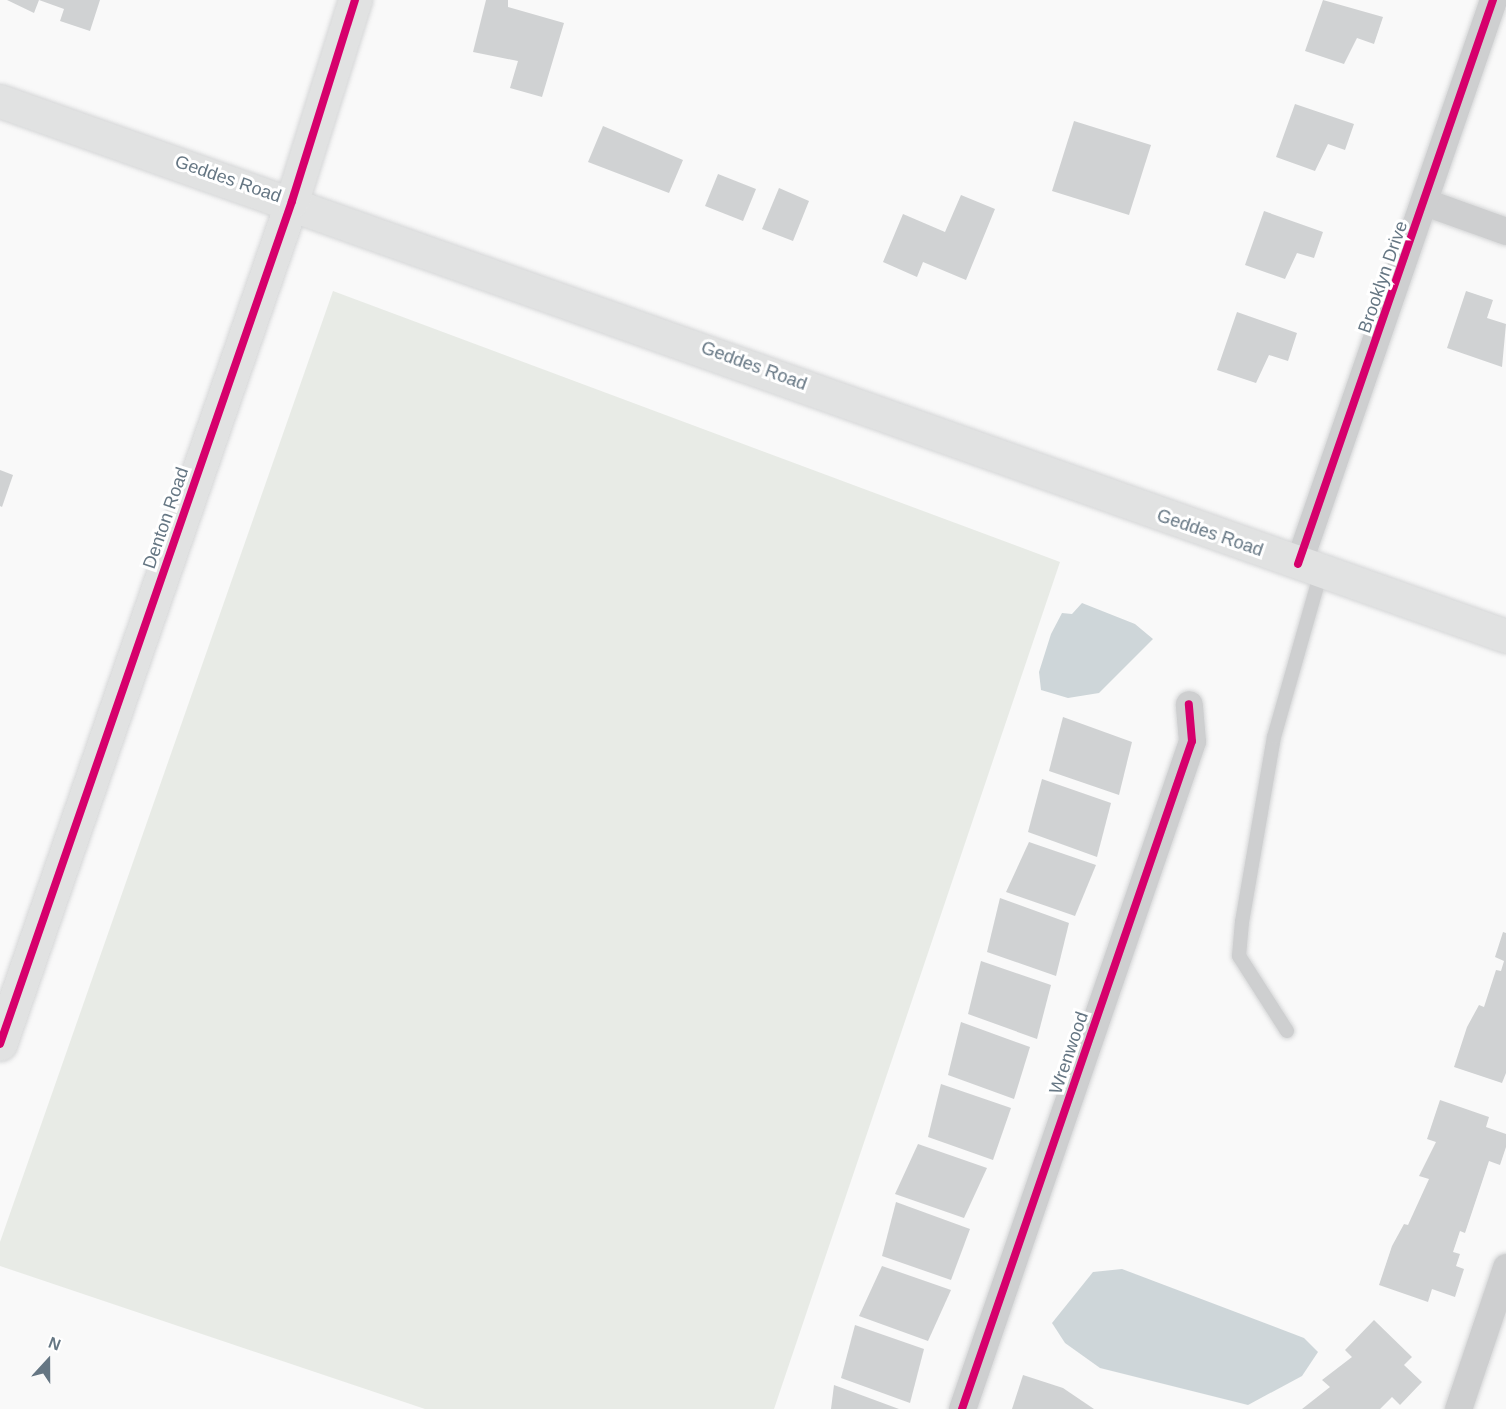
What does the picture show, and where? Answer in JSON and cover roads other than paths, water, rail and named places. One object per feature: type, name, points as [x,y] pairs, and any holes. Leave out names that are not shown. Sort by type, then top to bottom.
[{"type":"main road","name":"Denton Road","points":[[0,1044],[292,201],[355,0]]},
{"type":"main road","name":"Geddes Road","points":[[0,101],[292,201],[1309,568],[1506,636]]},
{"type":"street","name":"Brooklyn Drive","points":[[1309,568],[1425,202],[1493,0]]},
{"type":"street","points":[[1425,202],[1506,231]]},
{"type":"street","name":"Wrenwood","points":[[962,1409],[1192,741],[1189,704]]},
{"type":"street","points":[[1458,1409],[1506,1267]]},
{"type":"lane","points":[[1287,1032],[1249,976],[1240,944],[1274,737],[1309,568]]}]
